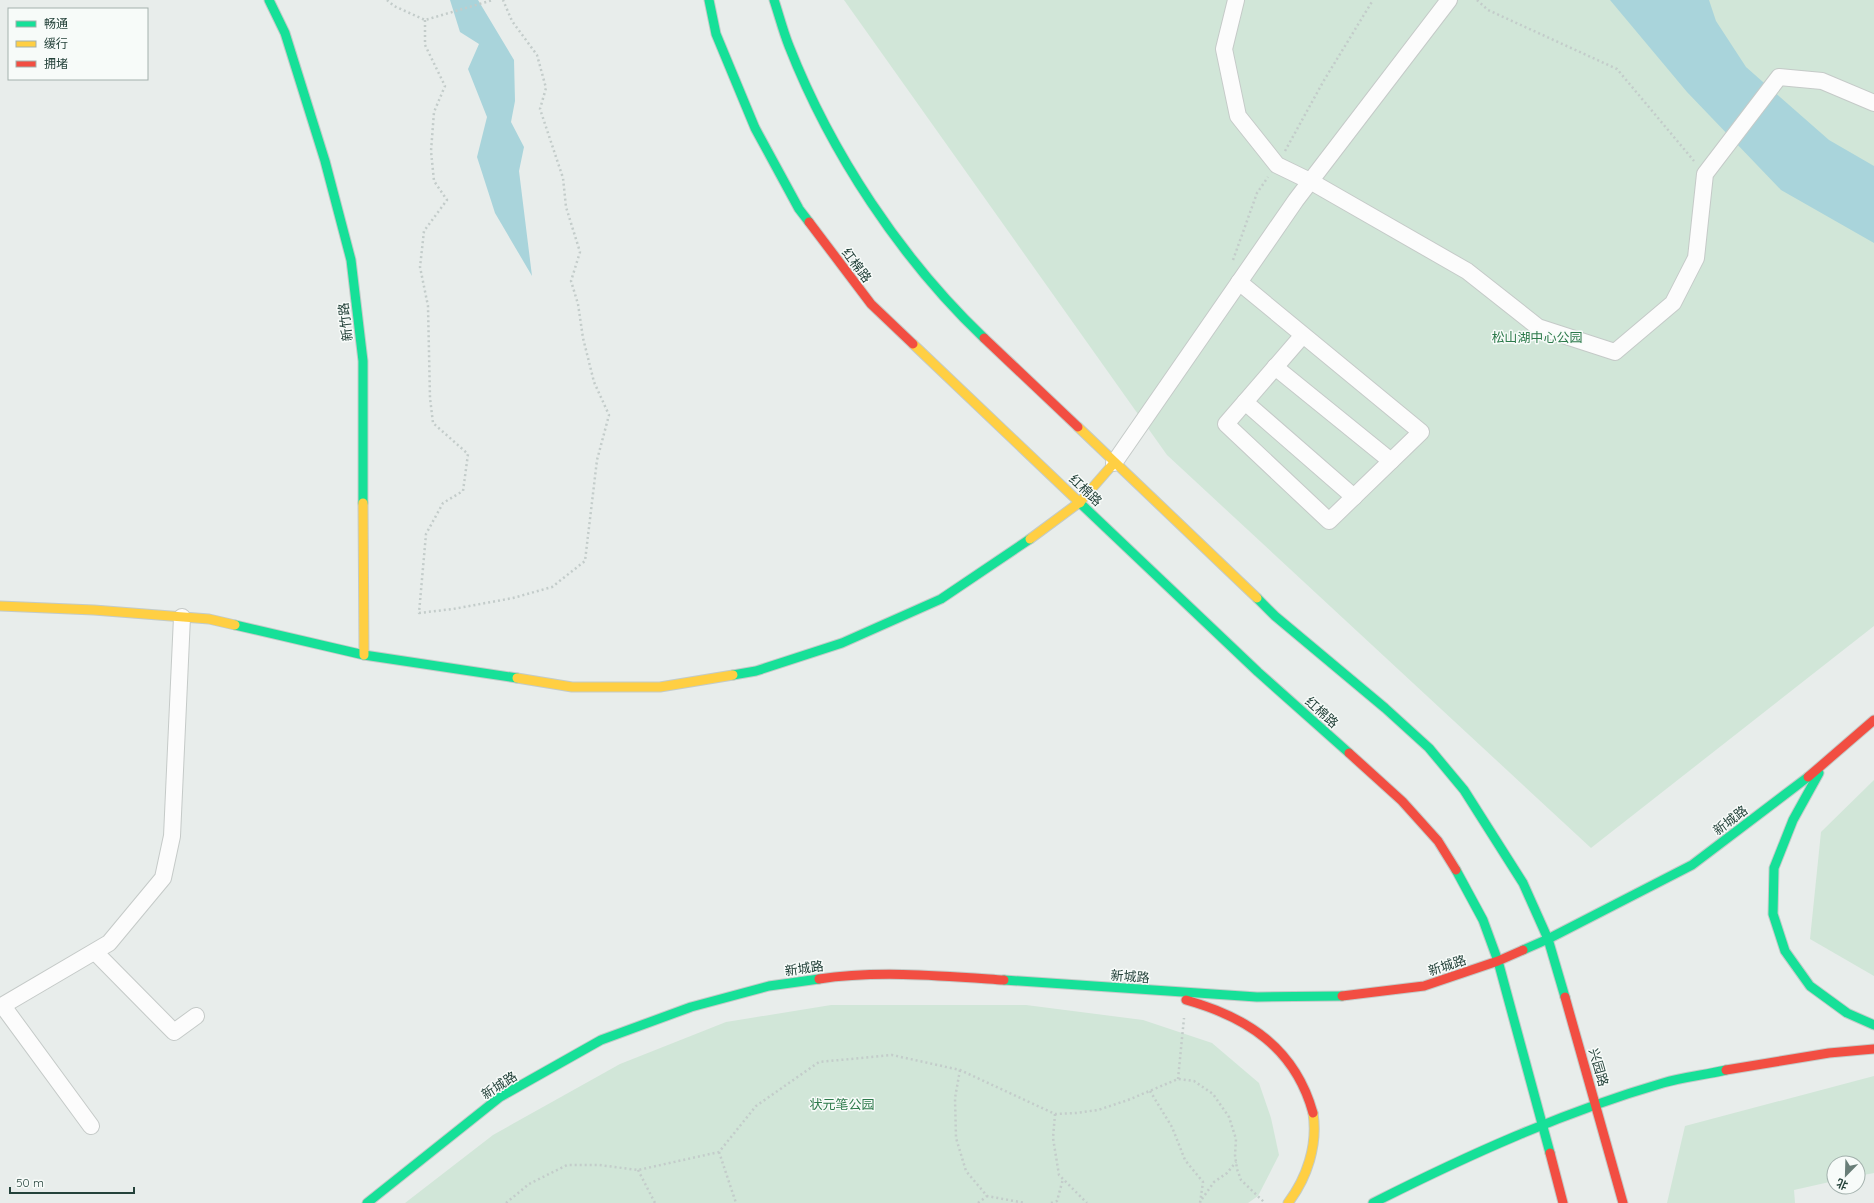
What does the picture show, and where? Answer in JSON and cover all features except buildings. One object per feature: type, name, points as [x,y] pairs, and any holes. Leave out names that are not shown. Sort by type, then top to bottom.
[{"type":"main road","name":"新竹路","points":[[269,0],[285,33],[323,153],[351,260],[363,361],[364,654]]},
{"type":"main road","name":"红棉路","points":[[709,0],[716,34],[755,128],[799,209],[871,304],[1258,672],[1402,801],[1438,841],[1464,883],[1483,920],[1498,962]]},
{"type":"main road","points":[[774,0],[789,46],[830,135],[884,224],[958,313],[1114,463],[1275,616],[1385,708],[1429,748],[1464,790],[1500,844],[1523,883],[1548,939]]},
{"type":"main road","points":[[0,606],[94,610],[210,619],[364,654],[572,687],[660,687],[756,671],[842,643],[941,600],[1012,552],[1080,502],[1114,463]]},
{"type":"main road","name":"新城路","points":[[367,1203],[500,1097],[601,1040],[691,1007],[769,986],[842,975],[938,976],[1257,997],[1341,996],[1424,986],[1498,962],[1548,939],[1692,865],[1822,767],[1874,720]]},
{"type":"main road","points":[[1822,767],[1793,820],[1774,868],[1773,914],[1785,951],[1810,986],[1848,1013],[1874,1025]]},
{"type":"main road","name":"兴园路","points":[[1548,939],[1597,1106],[1623,1203]]},
{"type":"main road","points":[[1498,962],[1563,1203]]},
{"type":"main road","points":[[1140,990],[1197,1003],[1248,1024],[1281,1051],[1302,1083],[1314,1120],[1311,1158],[1294,1197],[1288,1203]]},
{"type":"main road","points":[[1373,1203],[1432,1173],[1541,1125],[1664,1083],[1746,1066],[1829,1053],[1874,1049]]},
{"type":"street","points":[[1236,0],[1224,49],[1238,116],[1276,165],[1310,181],[1467,270],[1538,327],[1615,352],[1673,303],[1696,258],[1705,174],[1779,77],[1822,81],[1874,103]]},
{"type":"street","points":[[1114,463],[1310,181],[1449,0]]},
{"type":"street","points":[[1239,282],[1421,432],[1329,521],[1226,424],[1303,335]]},
{"type":"street","points":[[1275,367],[1391,461]]},
{"type":"street","points":[[1245,402],[1354,497]]},
{"type":"street","points":[[92,1126],[2,1006],[110,943],[163,878],[172,836],[182,616]]},
{"type":"street","points":[[95,952],[174,1032],[196,1016]]},
{"type":"path","points":[[387,0],[394,6],[425,20],[493,0]]},
{"type":"path","points":[[425,20],[425,45],[445,86],[434,112],[430,151],[434,180],[447,200],[424,231],[420,267],[428,306],[430,398],[433,423],[468,454],[463,491],[443,503],[426,534],[419,613],[453,609],[513,598],[552,587],[585,561],[598,460],[609,415],[594,382],[583,338],[578,304],[571,281],[580,252],[566,207],[563,178],[540,109],[546,88],[537,55],[512,21],[503,0]]},
{"type":"path","points":[[1477,0],[1488,10],[1617,69],[1705,174]]},
{"type":"path","points":[[1178,1079],[1186,1000]]},
{"type":"path","points":[[506,1203],[529,1184],[567,1165],[599,1164],[638,1170],[719,1152],[756,1106],[819,1062],[892,1055],[960,1070],[1055,1114],[1098,1110],[1128,1100],[1178,1079],[1194,1081],[1213,1094],[1229,1117],[1236,1139],[1236,1162],[1241,1180],[1265,1203]]},
{"type":"path","points":[[960,1070],[955,1098],[956,1138],[966,1171],[987,1196],[1026,1203]]},
{"type":"path","points":[[1150,1091],[1172,1126],[1186,1160],[1203,1182],[1202,1199]]},
{"type":"path","points":[[1055,1114],[1053,1138],[1059,1175],[1087,1203]]},
{"type":"path","points":[[719,1152],[736,1203]]},
{"type":"path","points":[[1200,1203],[1214,1182],[1227,1173],[1236,1162]]},
{"type":"path","points":[[638,1170],[655,1203]]},
{"type":"path","points":[[1051,1203],[1057,1201],[1063,1179]]},
{"type":"path","points":[[978,1203],[987,1196]]},
{"type":"green space","name":"松山湖中心公园","points":[[844,0],[1874,0],[1874,626],[1591,848],[1167,455]]},
{"type":"green space","points":[[1874,780],[1874,976],[1810,939],[1821,832]]},
{"type":"green space","name":"状元笔公园","points":[[831,1005],[1026,1005],[1143,1020],[1212,1043],[1259,1083],[1271,1118],[1279,1155],[1258,1196],[1248,1203],[405,1203],[493,1135],[620,1064],[726,1022]]},
{"type":"green space","points":[[1874,1076],[1874,1173],[1866,1174],[1866,1155],[1826,1155],[1826,1183],[1794,1190],[1795,1203],[1667,1203],[1685,1126]]},
{"type":"water","points":[[450,0],[478,0],[514,60],[515,101],[511,122],[524,147],[519,171],[532,276],[495,213],[477,157],[487,117],[468,69],[479,44],[460,32]]},
{"type":"water","points":[[1610,0],[1709,0],[1716,21],[1746,67],[1829,140],[1874,166],[1874,243],[1781,190],[1687,92]]},
{"type":"traffic: fast","points":[[269,0],[285,33],[325,161],[351,260],[363,361],[363,503]]},
{"type":"traffic: fast","points":[[709,0],[716,34],[755,128],[799,209],[809,222]]},
{"type":"traffic: fast","points":[[774,0],[787,40],[806,86],[847,165],[897,239],[924,274],[984,338]]},
{"type":"traffic: fast","points":[[1080,503],[1258,672],[1349,753]]},
{"type":"traffic: fast","points":[[733,675],[756,671],[842,643],[941,599],[1030,539]]},
{"type":"traffic: fast","points":[[1257,598],[1275,616],[1385,708],[1429,748],[1464,790],[1523,883],[1548,939],[1565,997]]},
{"type":"traffic: fast","points":[[235,625],[364,655],[517,678]]},
{"type":"traffic: fast","points":[[1819,773],[1793,820],[1774,868],[1773,914],[1785,951],[1810,986],[1847,1013],[1874,1025]]},
{"type":"traffic: fast","points":[[1523,950],[1548,939],[1692,865],[1808,777]]},
{"type":"traffic: fast","points":[[1456,870],[1483,920],[1498,961],[1550,1153]]},
{"type":"traffic: fast","points":[[367,1203],[500,1097],[601,1040],[691,1007],[769,986],[819,979]]},
{"type":"traffic: fast","points":[[1004,980],[1257,997],[1342,996]]},
{"type":"traffic: fast","points":[[1373,1203],[1443,1168],[1515,1136],[1589,1107],[1671,1081],[1726,1070]]},
{"type":"traffic: slow","points":[[913,344],[1080,503]]},
{"type":"traffic: slow","points":[[1078,427],[1257,598]]},
{"type":"traffic: slow","points":[[1030,539],[1080,502],[1114,463]]},
{"type":"traffic: slow","points":[[363,503],[364,655]]},
{"type":"traffic: slow","points":[[0,606],[94,610],[209,619],[235,625]]},
{"type":"traffic: slow","points":[[517,678],[572,687],[660,687],[733,675]]},
{"type":"traffic: slow","points":[[1288,1203],[1301,1183],[1310,1161],[1314,1137],[1313,1113]]},
{"type":"traffic: jam","points":[[809,222],[871,304],[913,344]]},
{"type":"traffic: jam","points":[[984,338],[1078,427]]},
{"type":"traffic: jam","points":[[1808,777],[1874,720]]},
{"type":"traffic: jam","points":[[1349,753],[1402,801],[1438,841],[1456,870]]},
{"type":"traffic: jam","points":[[1342,996],[1424,986],[1498,961],[1523,950]]},
{"type":"traffic: jam","points":[[819,979],[841,976],[887,974],[1004,980]]},
{"type":"traffic: jam","points":[[1565,997],[1623,1203]]},
{"type":"traffic: jam","points":[[1186,1000],[1229,1016],[1266,1038],[1281,1053],[1294,1070],[1305,1090],[1313,1113]]},
{"type":"traffic: jam","points":[[1726,1070],[1829,1053],[1874,1049]]},
{"type":"traffic: jam","points":[[1550,1153],[1563,1203]]}]
